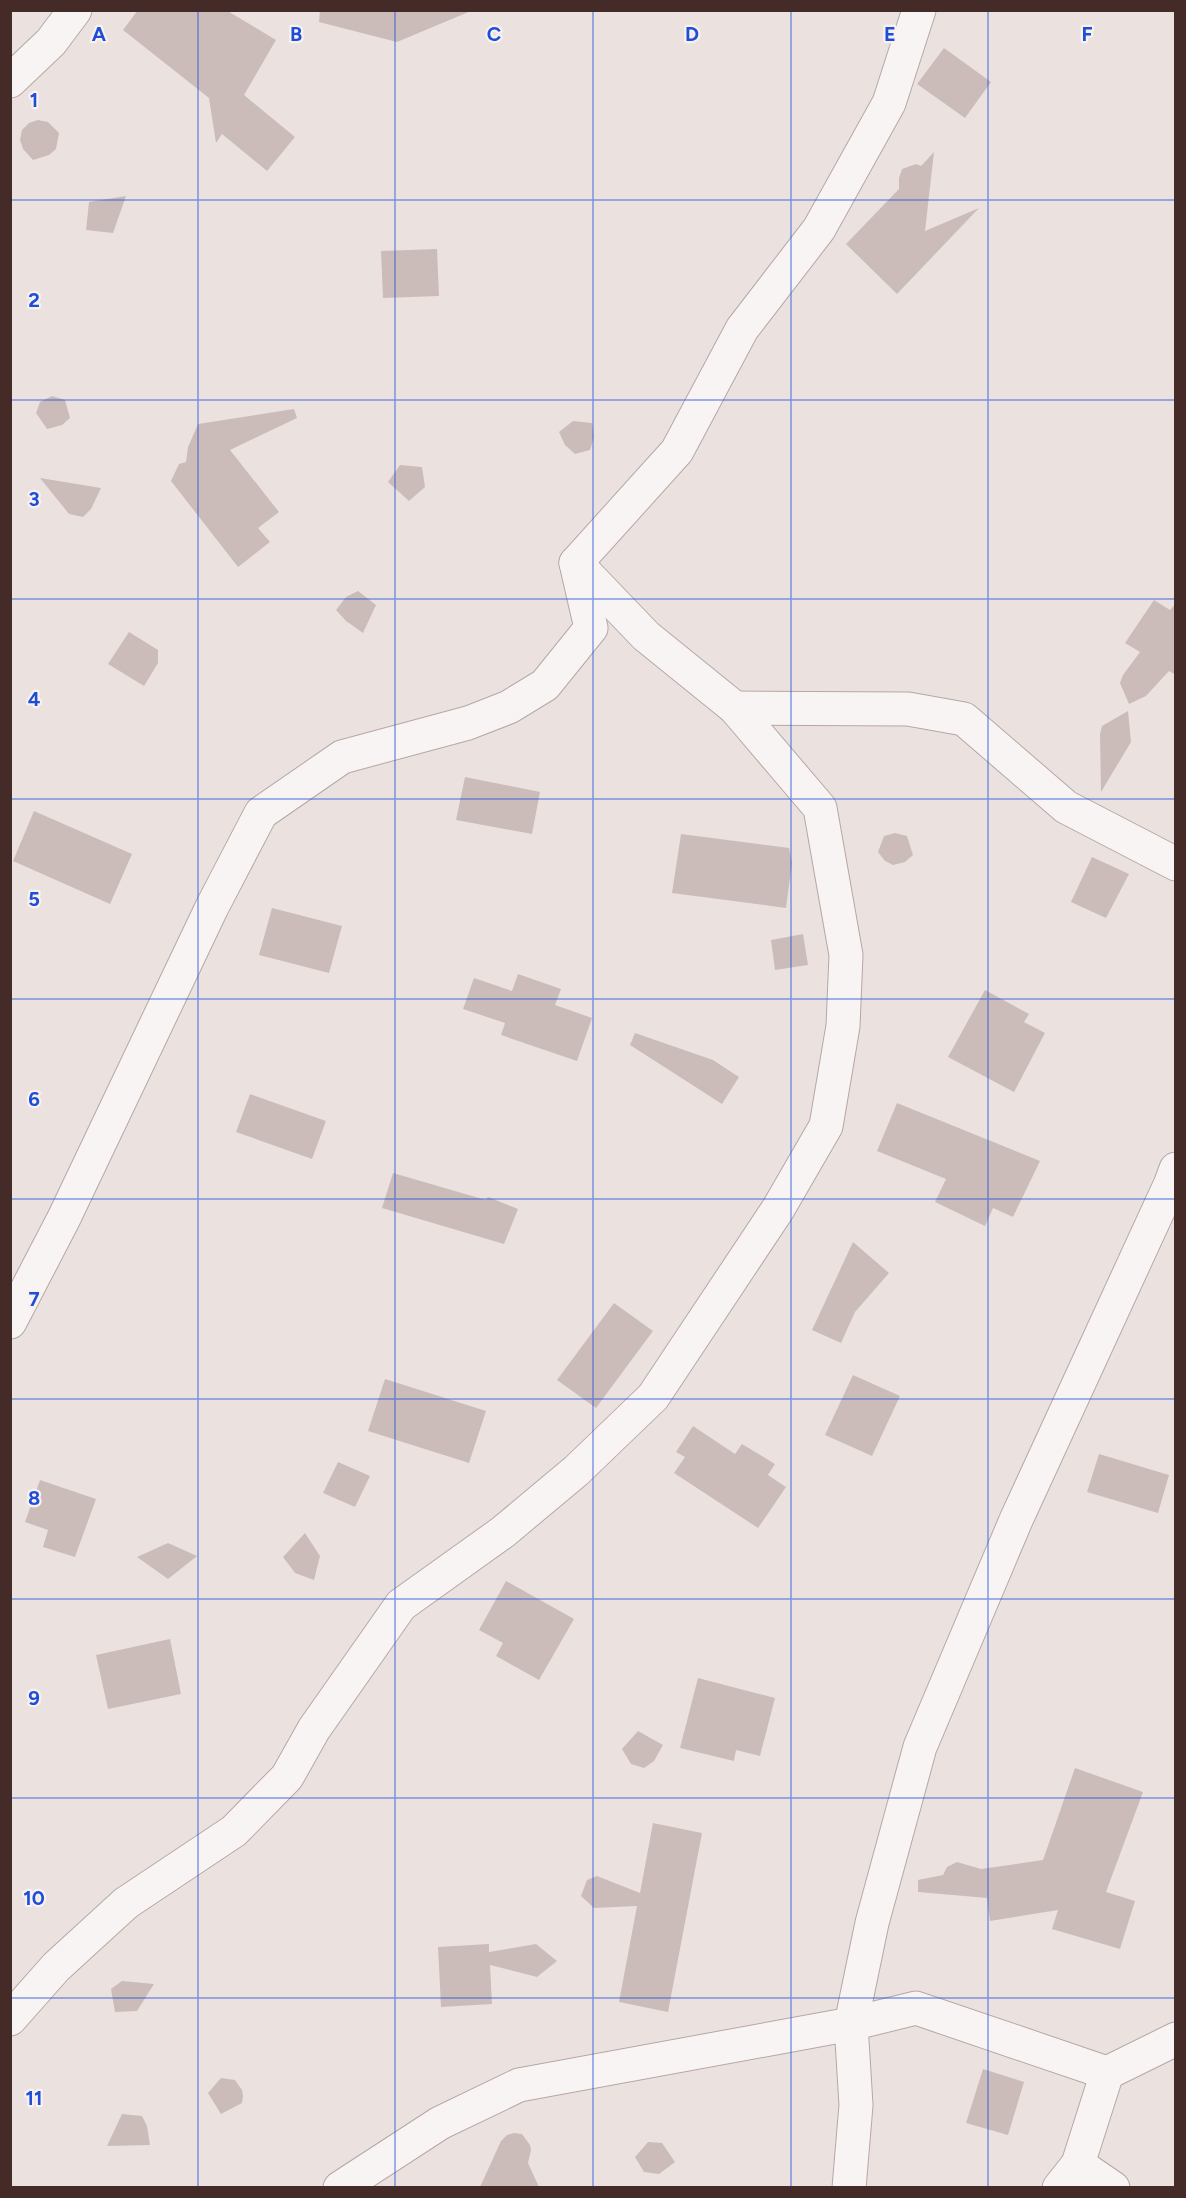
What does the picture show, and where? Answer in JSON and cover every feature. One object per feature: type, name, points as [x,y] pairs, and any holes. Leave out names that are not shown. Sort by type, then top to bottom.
[{"type":"street","points":[[10,81],[51,42],[75,10]]},
{"type":"street","points":[[576,563],[677,451],[742,329],[819,229],[889,103],[919,10]]},
{"type":"street","points":[[10,2019],[56,1967],[126,1903],[234,1831],[287,1777],[314,1729],[401,1605],[512,1524],[576,1471],[653,1397],[778,1209],[826,1126],[843,1026],[846,955],[820,808],[735,708],[646,636],[576,563]]},
{"type":"street","points":[[10,1322],[64,1218],[212,907],[261,813],[342,757],[468,723],[509,707],[545,685],[591,628],[576,563]]},
{"type":"street","points":[[735,708],[908,709],[964,719],[1066,807],[1176,864]]},
{"type":"street","points":[[849,2187],[856,2105],[851,2025],[872,1923],[920,1747],[1016,1520],[1176,1169]]},
{"type":"street","points":[[340,2187],[440,2122],[519,2085],[851,2025],[916,2008],[1107,2073]]},
{"type":"street","points":[[1113,2187],[1068,2176],[1107,2073],[1176,2039]]},
{"type":"building","points":[[138,10],[226,10],[276,40],[244,95],[295,137],[267,171],[222,134],[216,143],[209,98],[123,30]]},
{"type":"building","points":[[320,10],[471,11],[397,42],[319,22]]},
{"type":"building","points":[[944,48],[991,82],[965,118],[917,84]]},
{"type":"building","points":[[38,120],[48,122],[59,133],[56,149],[49,155],[33,160],[23,149],[20,140],[22,130],[29,123]]},
{"type":"building","points":[[934,152],[925,231],[979,208],[897,294],[846,244],[899,189],[902,169],[916,164],[921,166]]},
{"type":"building","points":[[126,196],[113,233],[86,230],[89,202]]},
{"type":"building","points":[[437,249],[439,296],[383,298],[381,251]]},
{"type":"building","points":[[52,396],[65,400],[70,418],[62,425],[47,429],[36,413],[40,402]]},
{"type":"building","points":[[294,409],[297,418],[230,450],[279,512],[258,528],[270,542],[238,567],[171,481],[179,464],[186,462],[188,447],[198,424]]},
{"type":"building","points":[[573,421],[592,423],[594,437],[590,450],[575,454],[565,445],[559,432]]},
{"type":"building","points":[[400,465],[422,467],[425,487],[409,501],[388,482]]},
{"type":"building","points":[[40,478],[101,488],[91,509],[83,517],[69,514]]},
{"type":"building","points":[[358,591],[376,605],[363,633],[346,621],[336,610],[346,597]]},
{"type":"building","points":[[1154,600],[1170,610],[1176,603],[1176,675],[1169,671],[1146,696],[1129,704],[1120,683],[1123,675],[1140,652],[1125,643]]},
{"type":"building","points":[[129,632],[158,650],[158,663],[144,686],[108,664]]},
{"type":"building","points":[[1128,711],[1131,742],[1101,792],[1100,734],[1102,726]]},
{"type":"building","points":[[465,777],[540,792],[532,834],[456,820]]},
{"type":"building","points":[[34,811],[132,854],[110,904],[13,861]]},
{"type":"building","points":[[895,833],[907,836],[913,855],[905,862],[893,865],[885,861],[878,852],[884,836]]},
{"type":"building","points":[[681,834],[789,848],[792,863],[786,908],[672,893]]},
{"type":"building","points":[[1092,857],[1129,874],[1106,918],[1071,902]]},
{"type":"building","points":[[272,908],[342,926],[329,973],[259,955]]},
{"type":"building","points":[[803,934],[808,965],[775,970],[771,940]]},
{"type":"building","points":[[518,974],[561,989],[555,1005],[592,1018],[577,1061],[501,1035],[505,1023],[463,1009],[474,978],[512,991]]},
{"type":"building","points":[[985,990],[1029,1014],[1024,1022],[1045,1033],[1014,1092],[948,1057]]},
{"type":"building","points":[[635,1033],[713,1060],[739,1077],[722,1104],[630,1045]]},
{"type":"building","points":[[250,1094],[326,1121],[312,1159],[236,1132]]},
{"type":"building","points":[[897,1103],[1040,1161],[1013,1217],[993,1208],[985,1226],[935,1202],[946,1179],[877,1151]]},
{"type":"building","points":[[393,1173],[486,1200],[488,1197],[518,1209],[504,1244],[382,1208]]},
{"type":"building","points":[[853,1242],[889,1273],[855,1312],[841,1343],[812,1330]]},
{"type":"building","points":[[614,1303],[653,1331],[596,1408],[557,1380]]},
{"type":"building","points":[[853,1375],[900,1396],[872,1456],[825,1435]]},
{"type":"building","points":[[385,1379],[486,1411],[469,1463],[368,1431]]},
{"type":"building","points":[[693,1426],[735,1454],[742,1444],[775,1464],[768,1475],[786,1487],[758,1528],[674,1473],[685,1457],[676,1452]]},
{"type":"building","points":[[1099,1454],[1169,1475],[1158,1513],[1087,1492]]},
{"type":"building","points":[[338,1462],[370,1476],[355,1507],[323,1493]]},
{"type":"building","points":[[40,1480],[96,1499],[75,1557],[43,1547],[48,1530],[25,1522]]},
{"type":"building","points":[[305,1533],[320,1556],[314,1580],[295,1573],[283,1557]]},
{"type":"building","points":[[168,1543],[197,1556],[168,1579],[137,1557]]},
{"type":"building","points":[[506,1581],[574,1619],[539,1680],[496,1656],[503,1643],[479,1630]]},
{"type":"building","points":[[170,1639],[181,1694],[108,1709],[96,1655]]},
{"type":"building","points":[[698,1678],[775,1698],[760,1756],[736,1750],[734,1761],[680,1748]]},
{"type":"building","points":[[638,1731],[663,1745],[654,1761],[644,1768],[631,1764],[622,1749]]},
{"type":"building","points":[[1075,1768],[1143,1792],[1106,1892],[1135,1901],[1120,1949],[1052,1929],[1058,1910],[990,1921],[987,1898],[918,1892],[918,1880],[943,1875],[947,1867],[957,1862],[981,1869],[1043,1860]]},
{"type":"building","points":[[653,1823],[702,1833],[668,2012],[619,2002],[637,1906],[594,1908],[581,1896],[587,1880],[597,1876],[640,1893]]},
{"type":"building","points":[[489,1944],[489,1952],[536,1944],[557,1961],[537,1977],[490,1965],[492,2004],[441,2007],[438,1947]]},
{"type":"building","points":[[122,1981],[154,1984],[137,2011],[115,2012],[111,1989]]},
{"type":"building","points":[[983,2069],[1024,2082],[1008,2135],[966,2123]]},
{"type":"building","points":[[221,2078],[235,2080],[243,2096],[242,2103],[221,2114],[208,2093]]},
{"type":"building","points":[[122,2114],[142,2116],[147,2126],[150,2145],[107,2146]]},
{"type":"building","points":[[522,2134],[530,2145],[528,2163],[539,2187],[480,2187],[501,2141],[507,2135]]},
{"type":"building","points":[[648,2142],[662,2143],[675,2162],[659,2174],[644,2172],[635,2157]]}]
